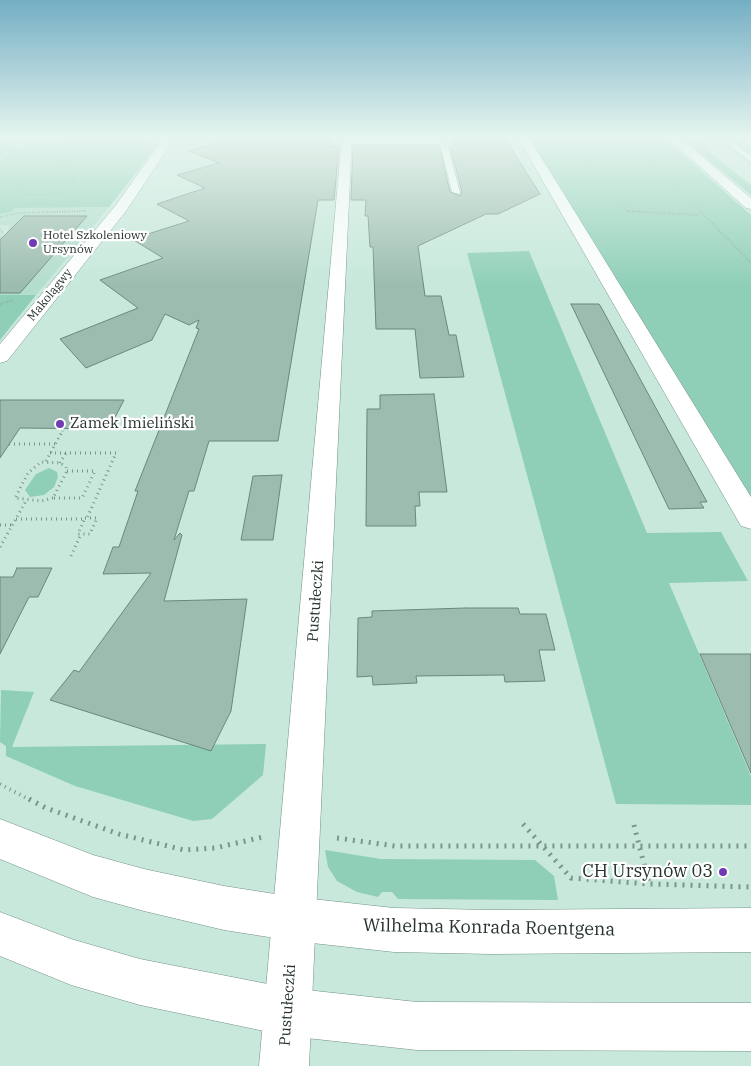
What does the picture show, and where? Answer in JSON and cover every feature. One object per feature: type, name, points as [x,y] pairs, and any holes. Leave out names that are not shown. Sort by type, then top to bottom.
[{"type":"street","name":"Makolągwy","points":[[0,358],[121,208],[136,186]]},
{"type":"street","name":"Pustułeczki","points":[[284,1066],[344,186]]},
{"type":"street","points":[[552,186],[751,519]]},
{"type":"street","points":[[730,186],[751,204]]},
{"type":"street","name":"Wilhelma Konrada Roentgena","points":[[0,839],[93,876],[224,908],[294,919],[394,930],[433,931],[751,930]]},
{"type":"street","points":[[0,934],[71,962],[140,982],[288,1012],[417,1026],[751,1027]]},
{"type":"lane","points":[[454,186],[456,192]]},
{"type":"path","points":[[23,186],[17,190],[24,194],[41,195],[63,192],[70,186]]},
{"type":"path","points":[[607,186],[627,211],[690,213],[702,216]]},
{"type":"path","points":[[674,186],[751,263]]},
{"type":"path","points":[[0,217],[19,213],[68,213]]},
{"type":"path","points":[[0,229],[3,230],[0,234]]},
{"type":"path","points":[[46,461],[64,428]]},
{"type":"path","points":[[9,444],[55,444]]},
{"type":"path","points":[[50,453],[116,453],[78,534],[81,534]]},
{"type":"path","points":[[60,463],[66,453]]},
{"type":"path","points":[[46,461],[60,463],[66,467],[67,471],[95,471],[82,498],[53,498],[41,501],[17,500],[15,495],[32,468],[46,461]]},
{"type":"path","points":[[53,498],[67,471]]},
{"type":"path","points":[[0,547],[26,501]]},
{"type":"path","points":[[16,518],[97,518],[90,534],[81,534]]},
{"type":"path","points":[[0,525],[12,525]]},
{"type":"path","points":[[71,556],[81,534]]},
{"type":"path","points":[[0,784],[46,808],[119,834],[184,850],[215,848],[267,836]]},
{"type":"path","points":[[523,824],[571,878],[649,884],[751,887]]},
{"type":"path","points":[[634,824],[649,884]]},
{"type":"path","points":[[332,837],[395,846],[751,846]]},
{"type":"shaded area","points":[[0,186],[126,186],[109,207],[16,208],[11,212],[0,214]]},
{"type":"shaded area","points":[[557,186],[718,186],[751,215],[751,502]]},
{"type":"shaded area","points":[[740,186],[751,186],[751,195]]},
{"type":"shaded area","points":[[109,207],[36,295],[0,295],[0,236],[5,235],[10,226],[0,225],[0,214],[11,212],[16,208]]},
{"type":"shaded area","points":[[529,251],[647,533],[721,532],[748,581],[669,583],[751,776],[751,805],[616,804],[467,253]]},
{"type":"shaded area","points":[[0,295],[36,295],[0,340]]},
{"type":"shaded area","points":[[49,468],[57,472],[58,477],[54,487],[44,495],[30,497],[25,490],[36,474]]},
{"type":"shaded area","points":[[1,690],[34,692],[12,747],[266,744],[263,775],[212,819],[193,821],[75,786],[6,756],[6,746],[0,742]]},
{"type":"shaded area","points":[[325,850],[381,859],[535,860],[554,876],[558,900],[398,899],[392,892],[382,892],[378,897],[357,892],[337,881],[328,867]]},
{"type":"building","points":[[200,186],[335,186],[334,200],[318,200],[278,441],[209,441],[194,491],[189,491],[174,540],[180,533],[182,535],[164,601],[247,599],[231,711],[211,751],[50,700],[74,670],[79,672],[151,573],[103,574],[113,547],[119,547],[138,491],[135,491],[199,329],[196,328],[199,320],[189,325],[165,314],[152,340],[86,368],[60,339],[138,308],[100,280],[163,258],[132,239],[189,221],[157,204],[205,188]]},
{"type":"building","points":[[352,186],[449,186],[450,192],[460,196],[462,192],[460,186],[535,186],[540,194],[498,214],[486,214],[418,246],[425,296],[441,296],[449,335],[456,335],[464,377],[420,378],[415,329],[376,329],[373,247],[370,247],[368,216],[365,216],[366,200],[351,200]]},
{"type":"building","points":[[24,216],[87,216],[20,293],[0,293],[0,240]]},
{"type":"building","points":[[571,304],[599,304],[601,307],[707,502],[700,502],[704,508],[669,509]]},
{"type":"building","points":[[434,394],[447,492],[419,492],[420,506],[415,506],[416,526],[366,526],[367,409],[380,409],[380,395]]},
{"type":"building","name":"Zamek Imieliński","points":[[0,400],[124,400],[109,429],[20,428],[0,458]]},
{"type":"building","points":[[282,475],[273,540],[241,540],[253,476]]},
{"type":"building","points":[[17,568],[52,568],[38,597],[29,597],[0,654],[0,577],[13,577]]},
{"type":"building","points":[[518,608],[520,614],[546,614],[555,650],[539,650],[545,681],[505,682],[504,675],[416,676],[417,683],[373,685],[372,676],[357,677],[358,618],[372,617],[372,611]]},
{"type":"building","points":[[700,654],[751,654],[751,773]]},
{"type":"place","name":"Hotel Szkoleniowy Ursynów","points":[[33,243]]},
{"type":"place","name":"Zamek Imieliński","points":[[60,424]]},
{"type":"place","name":"CH Ursynów 03","points":[[723,872]]}]
